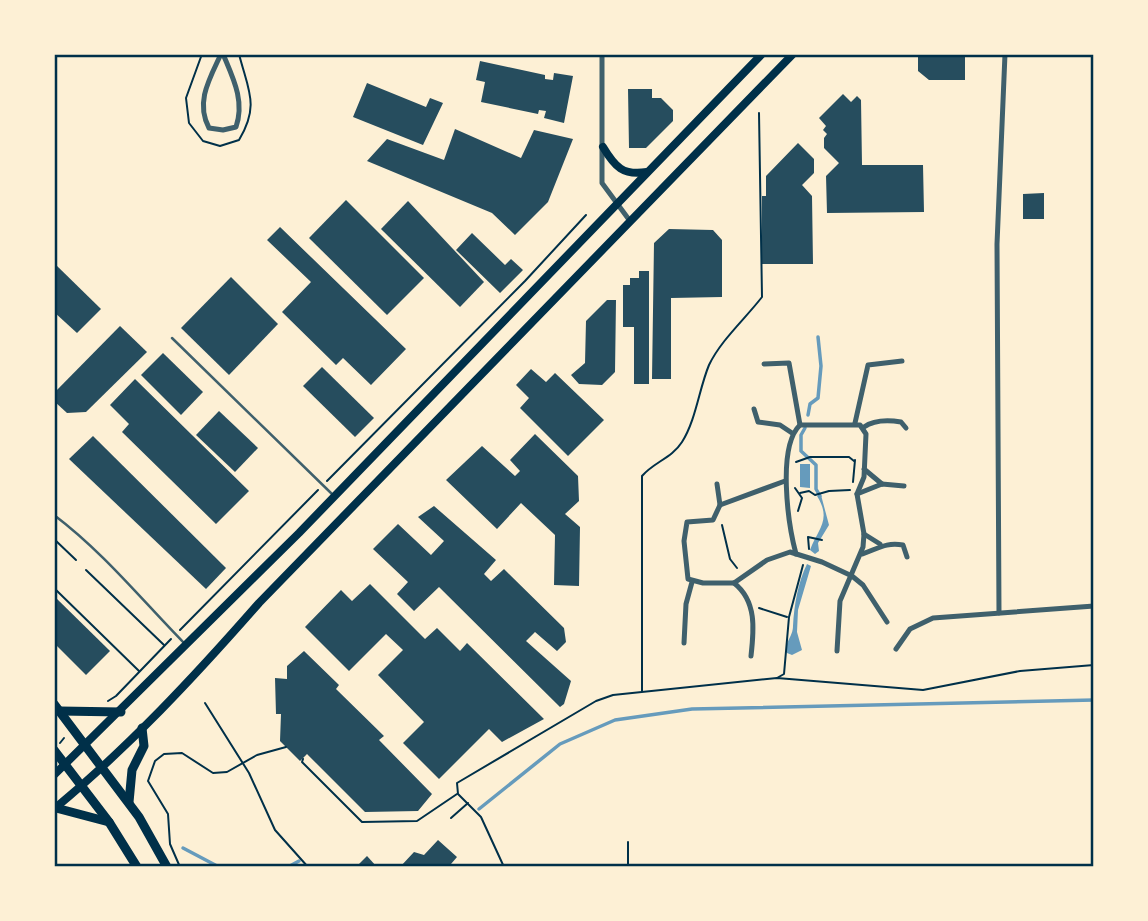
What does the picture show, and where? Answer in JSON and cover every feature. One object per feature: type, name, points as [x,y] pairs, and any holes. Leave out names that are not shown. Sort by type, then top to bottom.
[{"type":"highway","points":[[57,708],[121,712]]},
{"type":"highway","points":[[57,708],[129,802],[167,867]]},
{"type":"highway","points":[[129,802],[132,770],[144,746],[142,728]]},
{"type":"highway","points":[[57,747],[66,765],[109,822],[136,867]]},
{"type":"highway","points":[[55,809],[109,822]]},
{"type":"main road","points":[[54,775],[121,712],[334,497],[551,276],[615,205],[762,54]]},
{"type":"main road","points":[[55,809],[142,728],[348,510],[793,54]]},
{"type":"main road","points":[[603,147],[621,171],[635,174],[648,172]]},
{"type":"main road","points":[[334,497],[348,510]]},
{"type":"street","points":[[222,54],[237,90],[240,114],[236,127],[223,130],[209,128],[203,118],[203,97],[222,54]]},
{"type":"street","points":[[602,54],[602,183],[615,205],[630,221]]},
{"type":"street","points":[[999,613],[998,244],[1005,54]]},
{"type":"street","points":[[855,423],[867,365],[902,361]]},
{"type":"street","points":[[764,364],[789,363],[800,425]]},
{"type":"street","points":[[754,409],[758,422],[780,425],[792,433]]},
{"type":"street","points":[[864,427],[870,423],[891,421],[901,422],[906,428]]},
{"type":"street","points":[[796,554],[792,518],[785,494],[789,481],[792,433],[800,425],[855,423],[864,427]]},
{"type":"street","points":[[837,651],[840,601],[862,554],[864,534],[857,494],[864,469],[864,427]]},
{"type":"street","points":[[864,469],[883,484]]},
{"type":"street","points":[[720,505],[789,481]]},
{"type":"street","points":[[684,643],[686,604],[692,582],[686,571],[684,528],[691,520],[713,520],[720,505],[718,484]]},
{"type":"street","points":[[857,494],[883,484],[904,486]]},
{"type":"street","points":[[864,534],[880,544],[903,545],[907,558]]},
{"type":"street","points":[[862,554],[880,544]]},
{"type":"street","points":[[692,582],[734,583],[767,560],[790,552],[852,576],[863,585],[887,622]]},
{"type":"street","points":[[734,583],[748,598],[751,609],[751,656]]},
{"type":"street","points":[[896,649],[910,629],[933,618],[1094,606]]},
{"type":"lane","points":[[172,338],[334,497]]},
{"type":"lane","points":[[54,515],[83,538],[187,646]]},
{"type":"path","points":[[202,54],[186,98],[189,123],[203,141],[220,146],[239,140],[250,122],[252,96],[239,54]]},
{"type":"path","points":[[642,692],[642,476],[651,466],[671,456],[683,441],[710,365],[720,347],[762,297],[759,113]]},
{"type":"path","points":[[99,704],[116,696],[525,281],[586,215]]},
{"type":"path","points":[[796,454],[794,462],[810,457],[849,457],[855,461]]},
{"type":"path","points":[[800,494],[809,491],[816,495],[852,489],[855,461],[859,454]]},
{"type":"path","points":[[789,481],[800,494],[802,502],[792,518]]},
{"type":"path","points":[[777,678],[784,674],[789,617],[806,558],[811,554],[807,538],[817,537],[822,540]]},
{"type":"path","points":[[54,539],[76,560]]},
{"type":"path","points":[[86,570],[165,646]]},
{"type":"path","points":[[54,588],[140,671]]},
{"type":"path","points":[[503,867],[481,817],[458,794],[457,783],[596,701],[613,695],[777,678],[923,690],[1020,671],[1094,665]]},
{"type":"path","points":[[205,703],[243,763],[275,830],[308,867]]},
{"type":"path","points":[[57,747],[64,738]]},
{"type":"path","points":[[180,867],[170,844],[168,814],[149,785],[149,773],[155,761],[164,754],[182,753],[213,773],[227,772],[257,755],[286,747]]},
{"type":"path","points":[[303,758],[302,762],[362,822],[418,821],[458,794]]},
{"type":"path","points":[[451,818],[468,803]]},
{"type":"path","points":[[628,842],[628,867]]},
{"type":"water","points":[[800,464],[810,464],[810,488],[800,487]]},
{"type":"water","points":[[821,495],[829,525],[818,543],[819,551],[815,554],[810,550],[822,524],[823,512],[817,496]]},
{"type":"water","points":[[807,564],[811,566],[798,610],[797,632],[802,650],[792,655],[787,653],[787,646],[793,630],[795,602]]},
{"type":"building","points":[[918,54],[969,54],[965,57],[965,80],[929,80],[918,71]]},
{"type":"building","points":[[480,61],[545,75],[545,79],[553,80],[554,73],[573,76],[564,123],[544,118],[546,111],[539,110],[538,114],[481,102],[485,82],[476,80]]},
{"type":"building","points":[[367,83],[426,107],[430,98],[443,103],[423,145],[353,117]]},
{"type":"building","points":[[628,89],[652,89],[652,98],[661,98],[673,110],[673,121],[646,148],[629,148]]},
{"type":"building","points":[[843,94],[851,102],[857,96],[861,100],[862,165],[923,165],[924,212],[827,213],[826,176],[839,163],[824,148],[827,134],[823,130],[826,126],[819,118]]},
{"type":"building","points":[[455,129],[521,158],[534,130],[573,139],[548,202],[515,235],[492,213],[367,161],[387,139],[444,160]]},
{"type":"building","points":[[798,143],[814,159],[814,173],[802,185],[812,196],[813,264],[762,264],[762,196],[766,196],[766,176]]},
{"type":"building","points":[[1044,193],[1044,219],[1023,219],[1023,194]]},
{"type":"building","points":[[346,200],[424,278],[387,315],[309,238]]},
{"type":"building","points":[[408,201],[484,282],[460,307],[381,229]]},
{"type":"building","points":[[280,227],[406,349],[371,385],[343,358],[336,365],[282,312],[311,282],[267,240]]},
{"type":"building","points":[[669,229],[713,230],[722,240],[722,297],[671,298],[671,379],[652,379],[654,243]]},
{"type":"building","points":[[472,233],[505,265],[511,259],[523,270],[500,293],[456,250]]},
{"type":"building","points":[[54,263],[101,309],[77,333],[54,312]]},
{"type":"building","points":[[639,271],[649,271],[649,384],[634,384],[634,327],[623,327],[623,285],[630,285],[630,278],[639,278]]},
{"type":"building","points":[[231,277],[278,324],[229,375],[181,328]]},
{"type":"building","points":[[607,300],[616,300],[615,372],[602,385],[579,384],[571,375],[585,363],[586,321]]},
{"type":"building","points":[[120,326],[147,352],[86,412],[67,413],[54,401],[54,393]]},
{"type":"building","points":[[163,353],[203,392],[181,415],[141,375]]},
{"type":"building","points":[[322,367],[374,418],[355,437],[303,386]]},
{"type":"building","points":[[531,369],[546,382],[555,373],[604,420],[568,456],[520,408],[529,398],[516,385]]},
{"type":"building","points":[[135,379],[249,491],[216,524],[122,432],[129,424],[110,405]]},
{"type":"building","points":[[219,411],[258,448],[235,472],[196,435]]},
{"type":"building","points":[[535,434],[578,476],[579,501],[565,514],[580,527],[579,586],[554,585],[555,535],[521,503],[497,529],[446,480],[482,446],[515,476],[520,471],[510,460]]},
{"type":"building","points":[[93,436],[226,568],[206,589],[69,459]]},
{"type":"building","points":[[434,506],[496,560],[484,574],[491,581],[504,569],[564,628],[566,642],[557,651],[535,632],[526,641],[571,681],[564,704],[560,707],[439,587],[414,611],[397,594],[408,582],[373,549],[398,524],[431,555],[444,541],[418,517]]},
{"type":"building","points":[[370,584],[425,639],[437,628],[460,651],[467,643],[544,719],[502,742],[489,729],[439,779],[403,743],[424,722],[378,675],[403,650],[386,634],[349,671],[305,627],[341,590],[352,601]]},
{"type":"building","points":[[54,596],[110,651],[86,675],[54,643]]},
{"type":"building","points":[[304,651],[339,685],[336,689],[384,736],[379,740],[432,794],[418,811],[365,812],[307,754],[300,761],[280,741],[281,714],[276,714],[275,678],[287,679],[287,666]]},
{"type":"building","points":[[438,840],[457,857],[451,864],[454,867],[400,867],[414,852],[424,855]]},
{"type":"building","points":[[367,856],[377,867],[356,867]]},
{"type":"waterway","points":[[808,415],[810,404],[818,398],[821,366],[818,337]]},
{"type":"waterway","points":[[805,428],[801,435],[801,451],[816,465],[816,489],[820,496]]},
{"type":"waterway","points":[[479,809],[560,744],[615,720],[692,709],[1094,700]]},
{"type":"waterway","points":[[183,848],[219,867]]},
{"type":"waterway","points":[[288,867],[299,861]]}]
